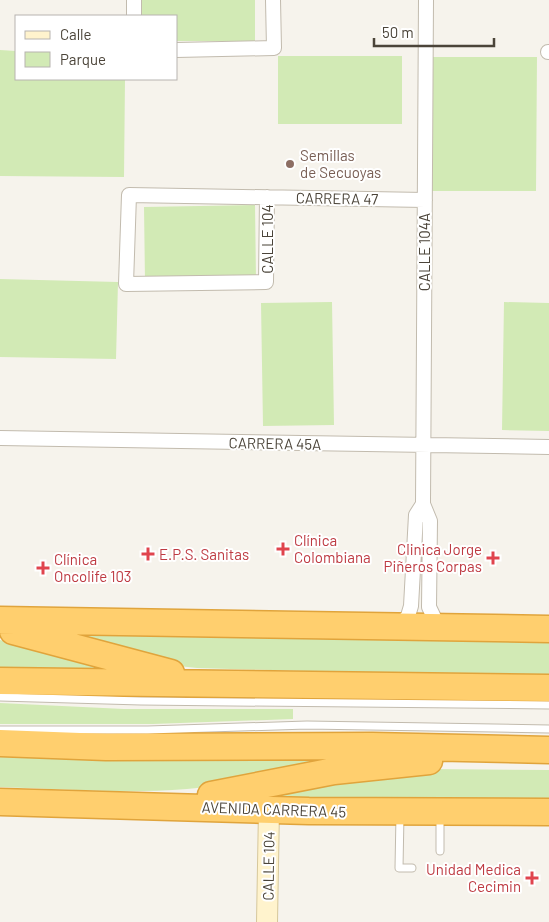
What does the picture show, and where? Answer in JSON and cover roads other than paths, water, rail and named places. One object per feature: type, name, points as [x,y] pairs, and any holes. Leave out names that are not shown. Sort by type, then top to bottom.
[{"type":"highway","points":[[0,620],[549,629]]},
{"type":"highway","points":[[0,627],[210,683]]},
{"type":"highway","points":[[0,681],[549,688]]},
{"type":"highway","points":[[0,743],[106,747],[372,746],[537,750]]},
{"type":"highway","points":[[131,805],[234,793],[334,771],[537,750]]},
{"type":"highway","name":"AVENIDA CARRERA 45","points":[[0,802],[440,813],[549,812]]},
{"type":"street","points":[[134,0],[134,15]]},
{"type":"street","points":[[178,50],[274,48],[273,0]]},
{"type":"street","name":"CALLE 104A","points":[[426,0],[423,504],[430,521],[429,607],[439,628]]},
{"type":"street","name":"CARRERA 47","points":[[266,282],[126,284],[129,195],[425,200]]},
{"type":"street","name":"CALLE 104","points":[[266,282],[267,197]]},
{"type":"street","name":"CARRERA 45A","points":[[0,438],[549,448]]},
{"type":"street","name":"CALLE 104A","points":[[398,627],[408,616],[411,606],[416,515],[423,504]]},
{"type":"street","name":"CALLE 104","points":[[267,922],[269,809]]},
{"type":"lane","points":[[0,697],[141,701],[549,706]]},
{"type":"lane","points":[[0,730],[148,730],[307,725],[549,729]]},
{"type":"lane","points":[[400,812],[400,868],[412,868]]},
{"type":"lane","points":[[440,813],[440,851]]},
{"type":"place","name":"Semillas de Secuoyas","points":[[290,164]]},
{"type":"place","name":"Clínica Colombiana","points":[[283,549]]},
{"type":"place","name":"E.P.S. Sanitas","points":[[148,554]]},
{"type":"place","name":"Clinica Jorge Piñeros Corpas","points":[[493,558]]},
{"type":"place","name":"Clínica Oncolife 103","points":[[43,568]]},
{"type":"place","name":"Unidad Medica Cecimin","points":[[532,878]]}]
